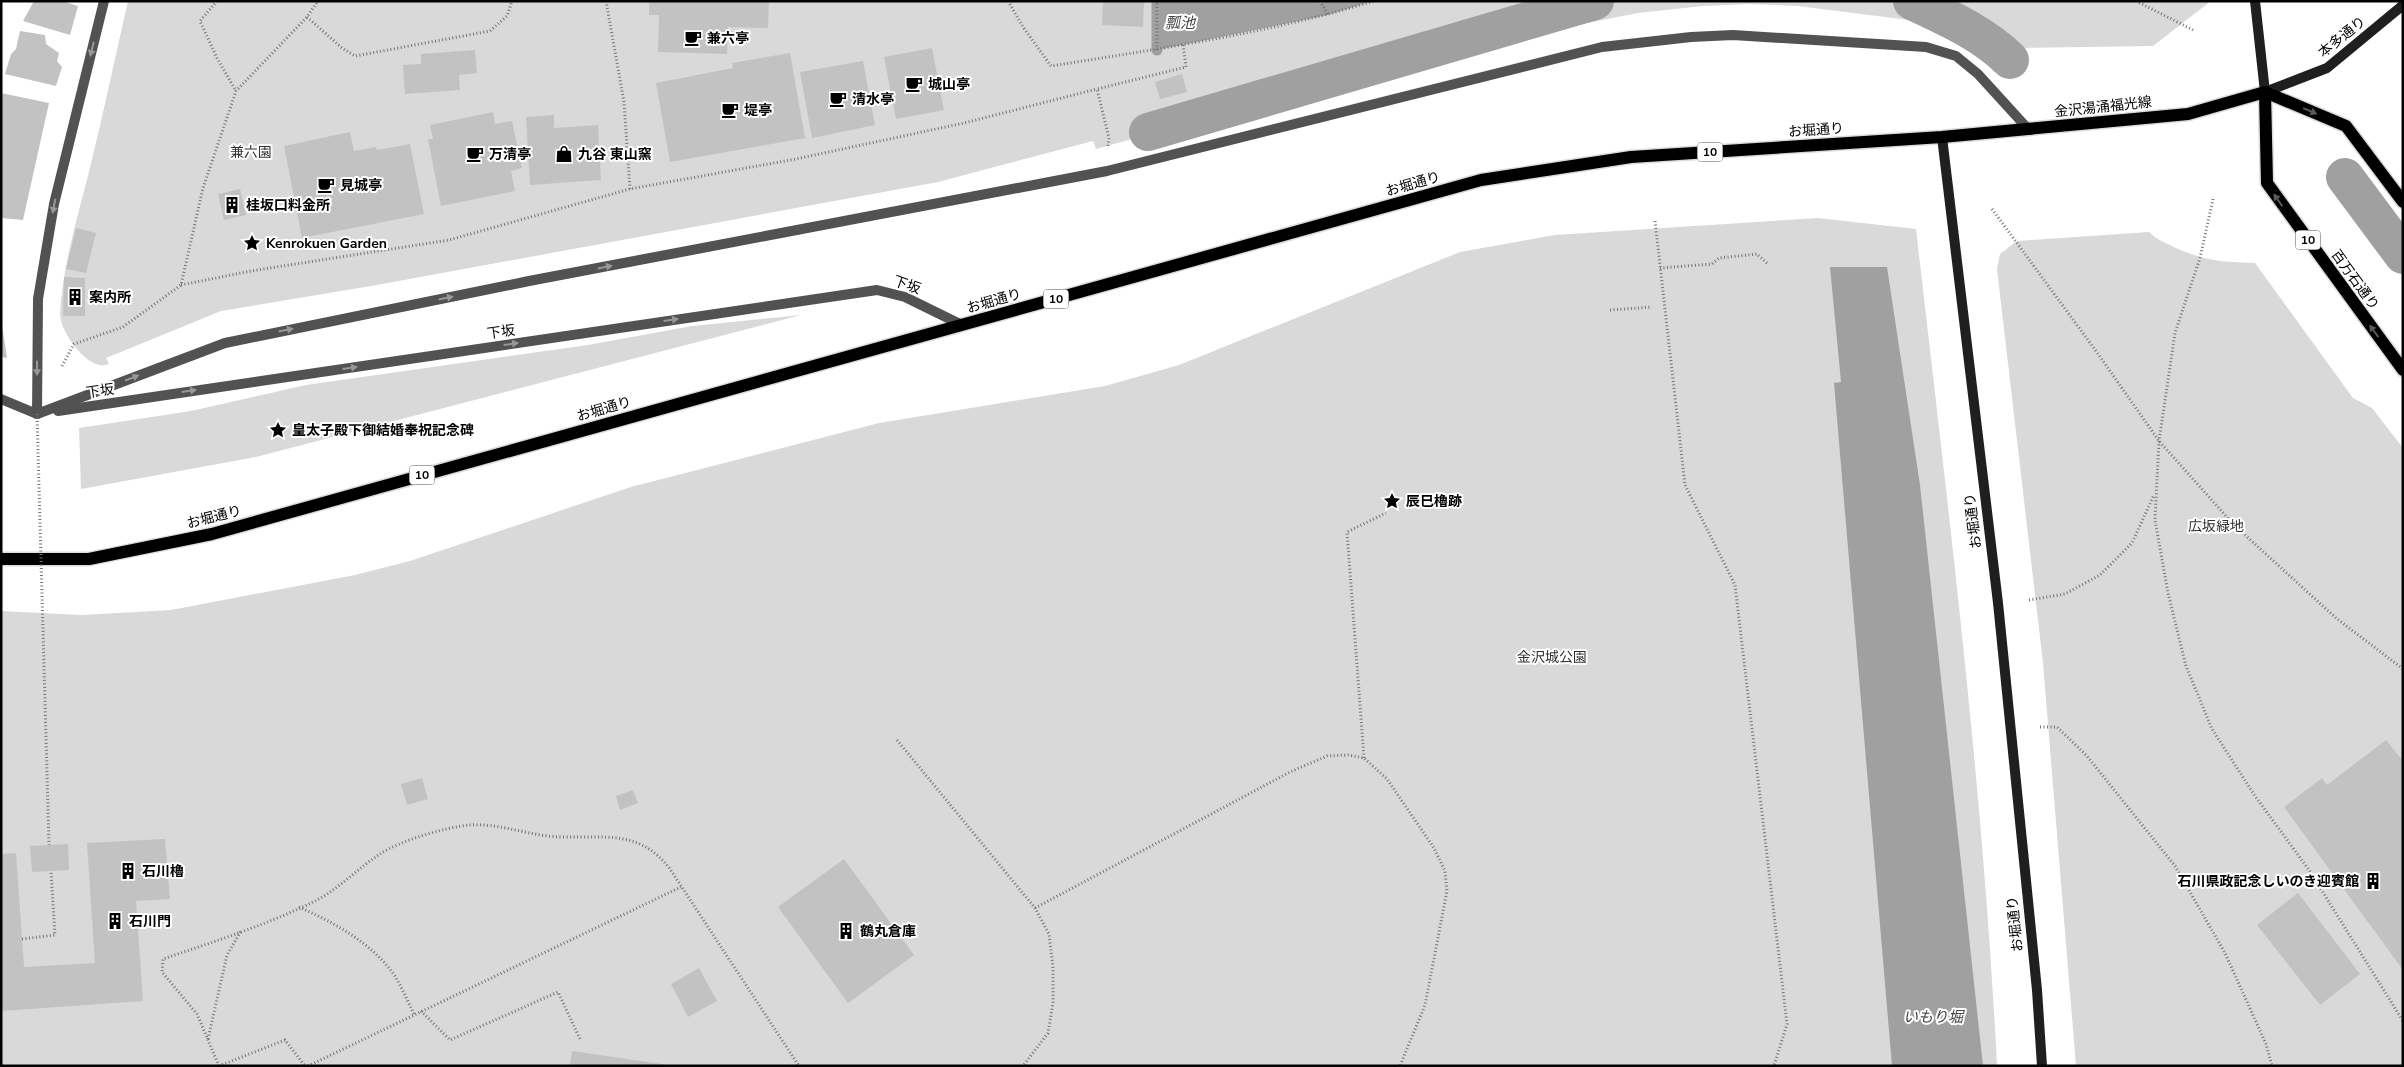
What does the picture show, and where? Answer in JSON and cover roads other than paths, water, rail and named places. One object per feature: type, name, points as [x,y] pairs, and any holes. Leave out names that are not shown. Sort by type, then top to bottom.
[{"type":"main road","name":"金沢湯涌福光線","points":[[1942,137],[2188,114],[2265,92]]},
{"type":"main road","points":[[2265,92],[2346,126],[2403,202]]},
{"type":"main road","name":"百万石通り","points":[[2265,92],[2267,183],[2403,370]]},
{"type":"main road","name":"お堀通り","points":[[1,559],[89,559],[212,534],[1480,180],[1631,156],[1942,137]]},
{"type":"street","points":[[37,414],[38,299],[54,204],[104,1]]},
{"type":"street","name":"百万石通り","points":[[2255,1],[2265,92]]},
{"type":"street","name":"本多通り","points":[[2265,92],[2327,68],[2403,5]]},
{"type":"street","points":[[1,399],[37,414],[225,343],[539,279],[1107,171],[1602,48],[1691,36],[1733,35],[1926,47],[1956,56],[1978,74],[2029,130]]},
{"type":"street","name":"お堀通り","points":[[1942,137],[1999,612],[2037,990],[2042,1066]]},
{"type":"street","name":"下坂","points":[[37,414],[877,290],[905,297],[962,325]]},
{"type":"water","name":"瓢池","points":[[1157,1],[1372,1],[1328,15],[1157,50]]},
{"type":"water","name":"いもり堀","points":[[1830,267],[1887,267],[1920,485],[1983,1066],[1892,1066],[1834,383],[1841,382]]},
{"type":"waterway","points":[[1157,1],[1157,50]]},
{"type":"waterway","points":[[1148,132],[1595,1]]},
{"type":"waterway","points":[[1912,1],[1976,34],[2010,60]]},
{"type":"waterway","points":[[2345,177],[2403,255]]},
{"type":"place","name":"兼六亭","points":[[693,38]]},
{"type":"place","name":"城山亭","points":[[914,84]]},
{"type":"place","name":"清水亭","points":[[838,99]]},
{"type":"place","name":"堤亭","points":[[730,110]]},
{"type":"place","name":"万清亭","points":[[475,154]]},
{"type":"place","name":"九谷 東山窯","points":[[564,154]]},
{"type":"place","name":"見城亭","points":[[326,185]]},
{"type":"place","name":"桂坂口料金所","points":[[232,205]]},
{"type":"place","name":"Kenrokuen Garden","points":[[252,243]]},
{"type":"place","name":"案内所","points":[[75,297]]},
{"type":"place","name":"皇太子殿下御結婚奉祝記念碑","points":[[278,430]]},
{"type":"place","name":"辰巳櫓跡","points":[[1392,501]]},
{"type":"place","name":"石川櫓","points":[[128,871]]},
{"type":"place","name":"石川県政記念しいのき迎賓館","points":[[2373,881]]},
{"type":"place","name":"石川門","points":[[115,921]]},
{"type":"place","name":"鶴丸倉庫","points":[[846,931]]},
{"type":"park label","name":"兼六園","points":[[251,152]]},
{"type":"park label","name":"広坂緑地","points":[[2216,526]]},
{"type":"park label","name":"金沢城公園","points":[[1552,657]]}]
